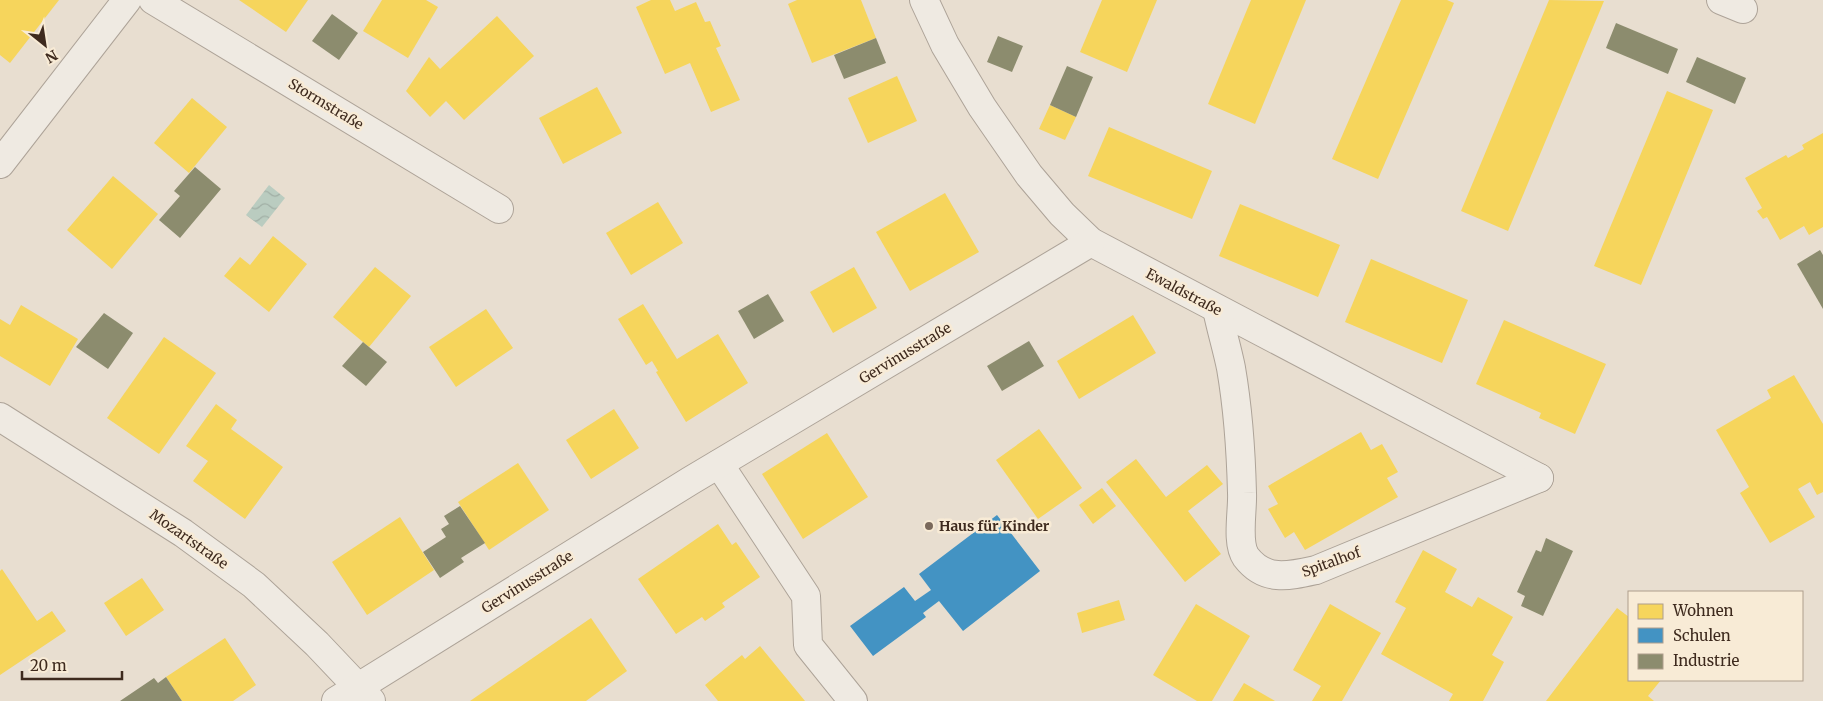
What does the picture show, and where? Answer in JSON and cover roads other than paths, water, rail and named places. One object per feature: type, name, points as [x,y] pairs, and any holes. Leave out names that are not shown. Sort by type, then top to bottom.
[{"type":"street","points":[[0,164],[128,0]]},
{"type":"street","name":"Stormstraße","points":[[153,0],[499,209]]},
{"type":"street","name":"Ewaldstraße","points":[[924,0],[945,45],[982,107],[1029,175],[1062,214],[1091,242],[1539,478]]},
{"type":"street","name":"Gervinusstraße","points":[[355,696],[719,464],[1091,242]]},
{"type":"street","name":"Spitalhof","points":[[1217,309],[1231,368],[1241,455],[1243,505],[1240,539],[1245,556],[1258,568],[1271,575],[1288,576],[1316,570],[1539,478]]},
{"type":"street","name":"Mozartstraße","points":[[0,417],[183,533],[254,585],[318,644],[355,696]]},
{"type":"street","points":[[719,464],[806,596],[808,645],[853,701]]},
{"type":"water","points":[[269,185],[285,198],[262,227],[246,215]]},
{"type":"place","name":"Haus für Kinder","points":[[929,526]]}]
